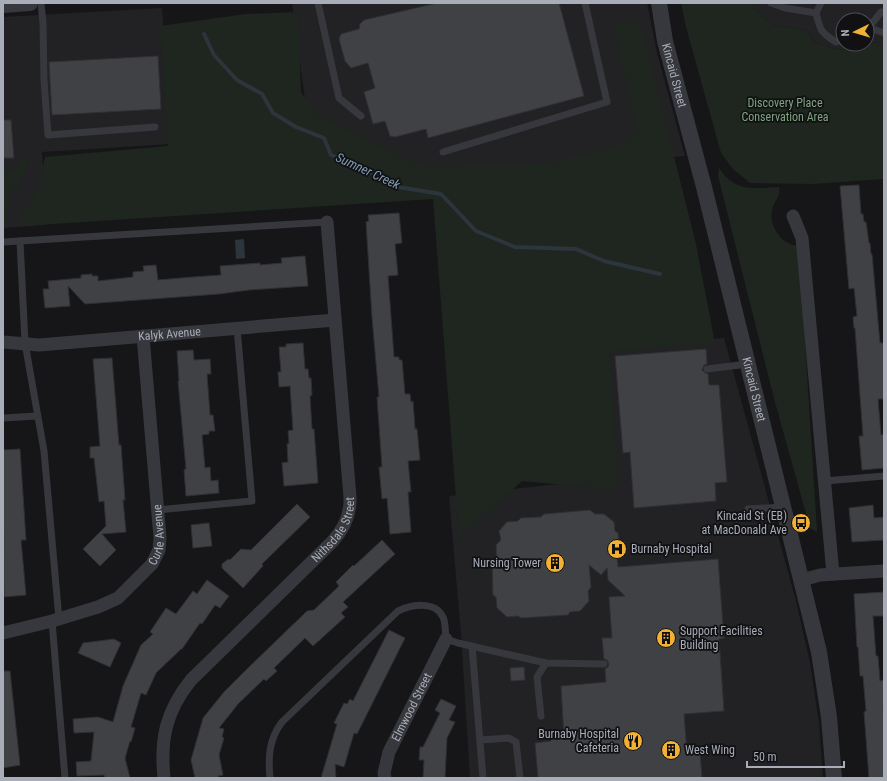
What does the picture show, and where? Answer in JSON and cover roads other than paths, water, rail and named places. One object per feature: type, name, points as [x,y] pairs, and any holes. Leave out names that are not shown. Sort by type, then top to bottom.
[{"type":"street","points":[[3,5],[30,3]]},
{"type":"street","name":"Kincaid Street","points":[[659,3],[665,41],[704,187],[802,580],[824,682],[829,717],[834,778]]},
{"type":"street","points":[[793,216],[802,238],[833,574]]},
{"type":"street","name":"Nithsdale Street","points":[[164,778],[163,760],[165,732],[172,708],[184,689],[191,680],[332,542],[341,532],[350,512],[327,222]]},
{"type":"street","name":"Kalyk Avenue","points":[[3,342],[39,345],[335,320]]},
{"type":"street","name":"Curle Avenue","points":[[3,632],[55,620],[111,602],[118,598],[148,568],[157,556],[160,544],[143,336]]},
{"type":"street","points":[[802,580],[820,575],[884,571]]},
{"type":"street","name":"Elmwood Street","points":[[385,778],[384,773],[389,752],[446,639]]},
{"type":"lane","points":[[41,3],[48,135],[155,127]]},
{"type":"lane","points":[[318,3],[339,98],[361,116]]},
{"type":"lane","points":[[443,152],[607,102],[585,3]]},
{"type":"lane","points":[[771,3],[785,8],[816,13]]},
{"type":"lane","points":[[821,3],[816,13],[818,25],[824,35],[835,41]]},
{"type":"lane","points":[[875,20],[881,12]]},
{"type":"lane","points":[[3,242],[327,222]]},
{"type":"lane","points":[[20,240],[25,343],[44,451],[65,778]]},
{"type":"lane","points":[[157,510],[252,500],[237,328]]},
{"type":"lane","points":[[707,369],[748,364]]},
{"type":"lane","points":[[3,418],[37,416]]},
{"type":"lane","points":[[825,482],[884,476]]},
{"type":"lane","points":[[748,509],[784,507]]},
{"type":"lane","points":[[270,778],[270,746],[275,733],[282,722],[398,611],[405,608],[420,605],[437,610],[441,614],[444,621],[446,639],[458,643],[546,663],[604,664]]},
{"type":"lane","points":[[472,646],[483,778]]},
{"type":"lane","points":[[542,716],[537,677],[546,663]]},
{"type":"lane","points":[[480,740],[509,738],[516,742],[520,778]]},
{"type":"waterway","name":"Sumner Creek","points":[[204,34],[214,55],[237,80],[262,94],[273,113],[296,127],[324,138],[331,155],[363,168],[398,187],[441,194],[476,231],[515,247],[576,249],[604,261],[660,274]]},
{"type":"place","name":"Kincaid St (EB) at MacDonald Ave","points":[[801,523]]},
{"type":"place","name":"Burnaby Hospital","points":[[617,549]]},
{"type":"place","name":"Nursing Tower","points":[[555,563]]},
{"type":"place","name":"Support Facilities Building","points":[[666,638]]},
{"type":"place","name":"Burnaby Hospital Cafeteria","points":[[633,741]]},
{"type":"place","name":"West Wing","points":[[671,750]]},
{"type":"park label","name":"Discovery Place Conservation Area","points":[[785,110]]}]
